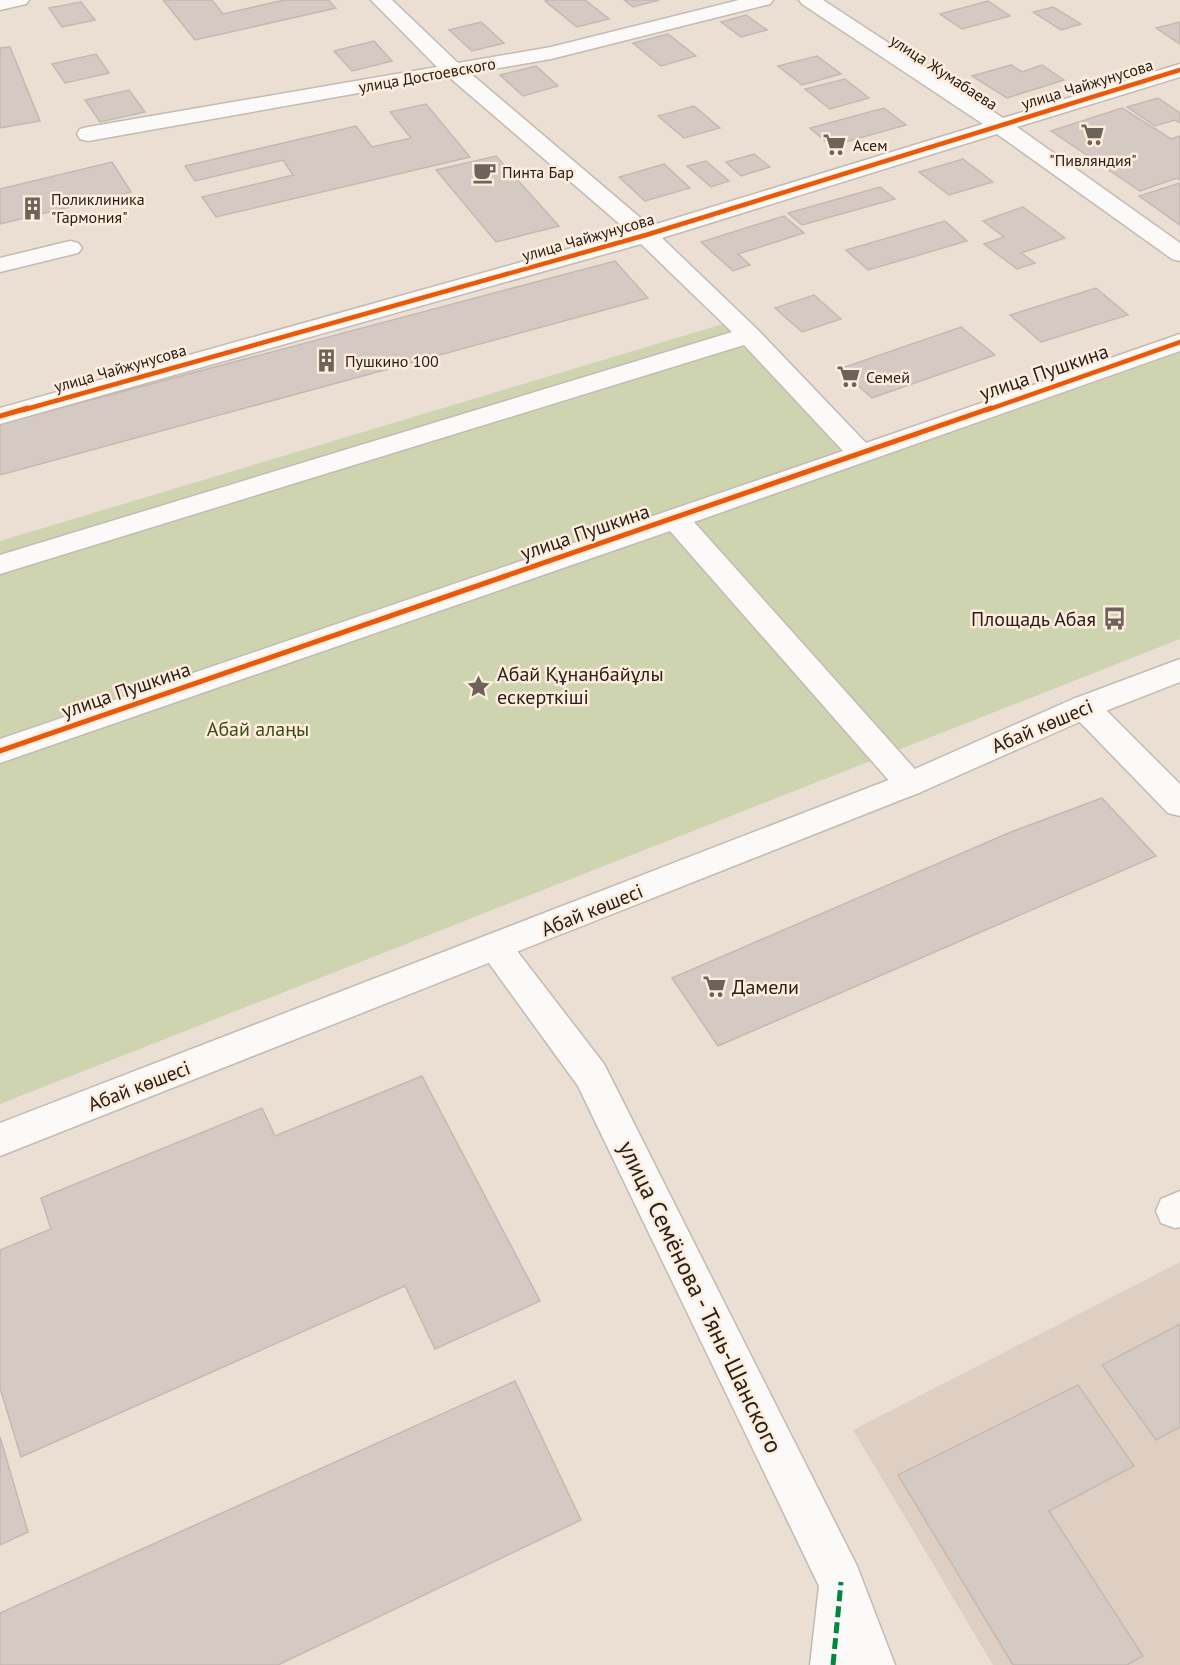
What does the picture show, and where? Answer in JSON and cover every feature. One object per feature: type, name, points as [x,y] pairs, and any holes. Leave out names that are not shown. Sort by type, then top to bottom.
[{"type":"street","points":[[0,4],[18,0]]},
{"type":"street","points":[[381,0],[453,70],[646,234],[749,335],[860,453]]},
{"type":"street","name":"улица Достоевского","points":[[88,134],[551,53],[763,0]]},
{"type":"street","name":"улица Жумабаева","points":[[809,0],[999,124],[1180,254]]},
{"type":"street","name":"улица Чайжунусова","points":[[0,416],[646,234],[1180,70]]},
{"type":"street","points":[[0,265],[70,248]]},
{"type":"street","points":[[0,565],[749,335]]},
{"type":"street","name":"улица Пушкина","points":[[0,751],[675,519],[1180,342]]},
{"type":"street","points":[[675,519],[910,784]]},
{"type":"street","name":"Абай көшесі","points":[[0,1140],[910,784],[1084,707],[1180,670]]},
{"type":"street","points":[[1084,707],[1180,804]]},
{"type":"street","name":"улица Семёнова - Тянь-Шанского","points":[[495,948],[591,1075],[841,1582],[872,1665]]},
{"type":"street","points":[[833,1665],[841,1582]]},
{"type":"shaded area","points":[[1180,1262],[1180,1665],[993,1665],[853,1430]]},
{"type":"green space","name":"Абай алаңы","points":[[733,321],[855,445],[1180,337],[1180,639],[0,1104],[0,541]]},
{"type":"building","points":[[163,0],[212,0],[223,14],[284,0],[328,0],[336,8],[195,40]]},
{"type":"building","points":[[585,0],[609,19],[577,27],[545,1]]},
{"type":"building","points":[[624,0],[659,0],[633,7]]},
{"type":"building","points":[[988,1],[1010,16],[962,29],[940,14]]},
{"type":"building","points":[[81,2],[95,20],[62,27],[49,8]]},
{"type":"building","points":[[1053,7],[1081,24],[1061,30],[1033,12]]},
{"type":"building","points":[[746,15],[767,30],[741,37],[721,22]]},
{"type":"building","points":[[481,22],[504,43],[472,51],[449,30]]},
{"type":"building","points":[[1180,22],[1180,44],[1156,28]]},
{"type":"building","points":[[668,34],[696,56],[661,66],[633,43]]},
{"type":"building","points":[[374,41],[392,61],[352,71],[334,51]]},
{"type":"building","points":[[10,47],[40,121],[0,128],[0,48]]},
{"type":"building","points":[[96,54],[109,73],[65,83],[52,64]]},
{"type":"building","points":[[817,56],[841,74],[802,85],[778,66]]},
{"type":"building","points":[[1011,65],[1022,72],[1042,65],[1064,80],[1007,98],[972,76]]},
{"type":"building","points":[[536,66],[558,86],[523,96],[500,75]]},
{"type":"building","points":[[845,79],[869,98],[830,109],[805,89]]},
{"type":"building","points":[[129,90],[145,112],[100,122],[85,100]]},
{"type":"building","points":[[1158,98],[1180,113],[1180,123],[1175,120],[1155,126],[1127,107]]},
{"type":"building","points":[[426,104],[470,157],[216,217],[202,197],[293,175],[283,160],[195,181],[185,166],[356,126],[372,147],[411,138],[390,112]]},
{"type":"building","points":[[694,106],[720,128],[684,138],[658,116]]},
{"type":"building","points":[[884,108],[906,125],[831,146],[810,128]]},
{"type":"building","points":[[1122,108],[1171,139],[1180,136],[1180,180],[1177,178],[1140,191],[1051,131]]},
{"type":"building","points":[[754,154],[770,167],[741,176],[726,162]]},
{"type":"building","points":[[496,156],[559,226],[496,242],[436,170]]},
{"type":"building","points":[[963,159],[993,182],[949,195],[919,172]]},
{"type":"building","points":[[706,161],[729,181],[711,187],[687,166]]},
{"type":"building","name":"Поликлиника \"Гармония\"","points":[[112,162],[131,192],[0,224],[0,189]]},
{"type":"building","points":[[664,164],[690,188],[645,201],[619,177]]},
{"type":"building","points":[[1180,183],[1180,225],[1139,196]]},
{"type":"building","points":[[880,187],[895,199],[802,225],[788,213]]},
{"type":"building","points":[[1023,207],[1065,238],[1021,253],[1035,263],[1017,269],[984,244],[1004,237],[983,221]]},
{"type":"building","points":[[784,216],[804,233],[738,254],[750,265],[733,271],[701,242]]},
{"type":"building","points":[[945,221],[967,241],[868,270],[846,250]]},
{"type":"building","name":"Пушкино 100","points":[[615,261],[648,298],[0,475],[0,424]]},
{"type":"building","points":[[1096,288],[1128,315],[1041,342],[1010,315]]},
{"type":"building","points":[[814,295],[841,319],[802,332],[775,308]]},
{"type":"building","points":[[961,327],[995,355],[872,398],[839,369]]},
{"type":"building","points":[[1102,798],[1156,856],[718,1046],[672,978],[1011,832]]},
{"type":"building","points":[[422,1076],[540,1301],[435,1349],[405,1286],[21,1457],[0,1388],[0,1250],[51,1229],[41,1198],[262,1108],[275,1136]]},
{"type":"building","points":[[1180,1324],[1180,1427],[1156,1440],[1102,1365]]},
{"type":"building","points":[[515,1381],[581,1520],[278,1665],[0,1665],[0,1613]]},
{"type":"building","points":[[1078,1385],[1134,1466],[1049,1511],[1143,1656],[1127,1665],[1013,1665],[898,1475]]},
{"type":"building","points":[[0,1437],[28,1532],[0,1545]]},
{"type":"marked path","points":[[833,1665],[841,1582]]},
{"type":"cycle path","points":[[0,416],[646,235],[1180,70]]},
{"type":"cycle path","points":[[0,751],[675,519],[1180,342]]},
{"type":"place","name":"\"Пивляндия\"","points":[[1093,135]]},
{"type":"place","name":"Асем","points":[[835,145]]},
{"type":"place","name":"Пинта Бар","points":[[484,172]]},
{"type":"place","name":"Поликлиника \"Гармония\"","points":[[33,208]]},
{"type":"place","name":"Пушкино 100","points":[[327,361]]},
{"type":"place","name":"Семей","points":[[848,377]]},
{"type":"place","name":"Площадь Абая","points":[[1114,619]]},
{"type":"place","name":"Абай Құнанбайұлы ескерткіші","points":[[479,686]]},
{"type":"place","name":"Дамели","points":[[714,987]]}]
